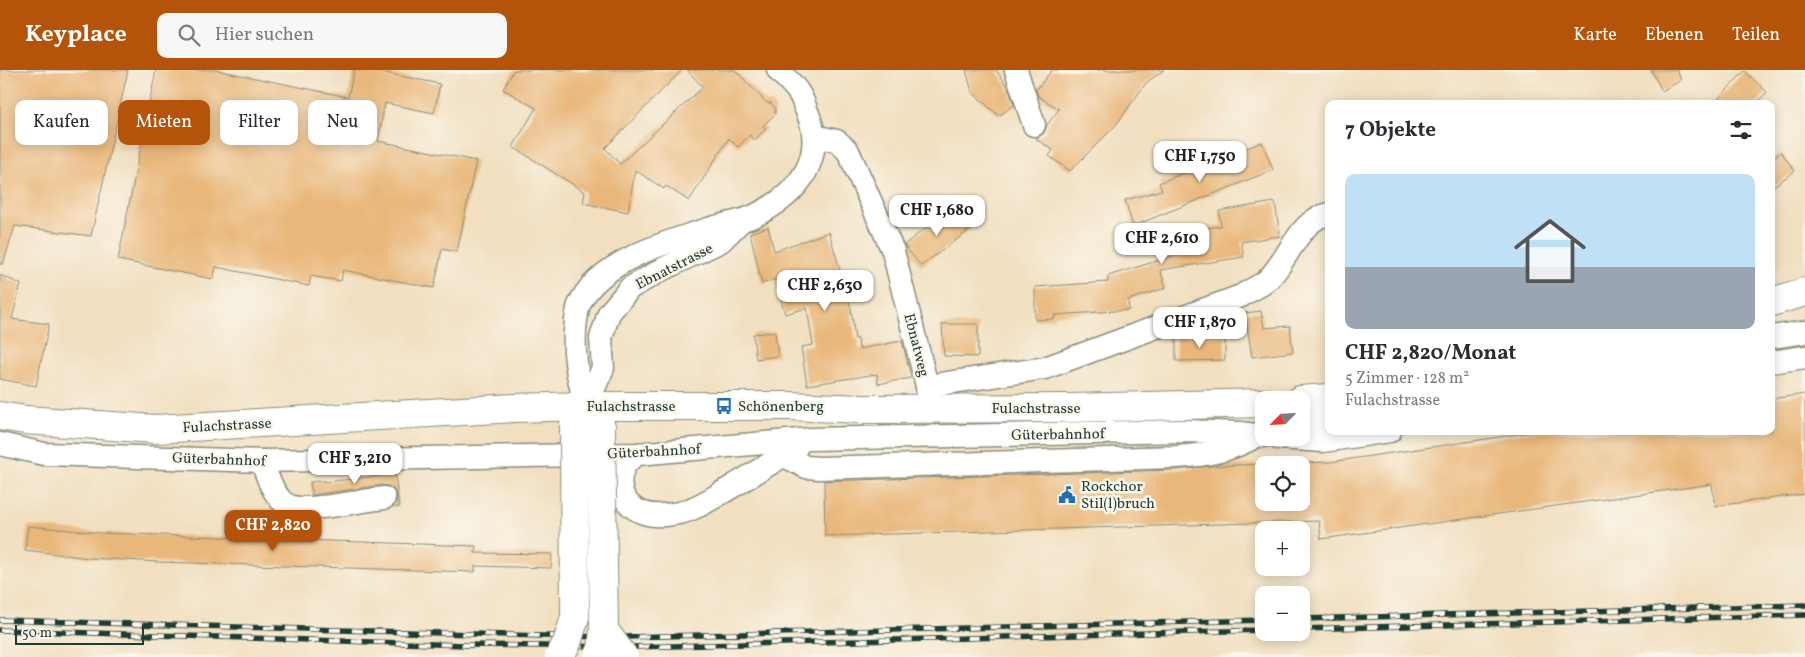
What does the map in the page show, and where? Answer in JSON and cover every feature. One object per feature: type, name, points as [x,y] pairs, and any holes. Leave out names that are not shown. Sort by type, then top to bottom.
[{"type":"main road","points":[[1775,301],[1805,292]]},
{"type":"main road","name":"Fulachstrasse","points":[[0,416],[24,420],[156,429],[514,408],[587,420],[780,406],[863,409],[928,397],[1070,408],[1255,403]]},
{"type":"main road","points":[[1310,399],[1325,398]]},
{"type":"main road","points":[[559,657],[568,643],[575,617],[587,420]]},
{"type":"main road","points":[[587,420],[604,630],[602,649],[598,657]]},
{"type":"main road","points":[[575,617],[584,641],[593,657]]},
{"type":"main road","points":[[604,630],[624,657]]},
{"type":"street","name":"Ebnatstrasse","points":[[587,420],[576,368],[574,337],[578,306],[597,279],[630,257],[715,227],[740,222],[756,215],[776,203],[802,180],[813,157],[814,136],[810,117],[798,92],[778,70]]},
{"type":"street","points":[[1016,70],[1034,125]]},
{"type":"street","name":"Ebnatweg","points":[[814,136],[837,141],[848,151],[893,251],[928,397]]},
{"type":"street","points":[[928,397],[1045,368],[1241,296],[1265,282],[1287,256],[1306,225],[1325,215]]},
{"type":"street","name":"Ebnatstrasse","points":[[587,420],[603,368],[601,338],[608,313],[630,288],[721,241],[740,222]]},
{"type":"street","points":[[1775,336],[1805,332]]},
{"type":"street","points":[[1775,346],[1805,342]]},
{"type":"street","points":[[1775,361],[1805,357]]},
{"type":"street","points":[[1310,425],[1325,420]]},
{"type":"street","name":"Güterbahnhof","points":[[0,444],[44,454],[262,461],[638,454],[811,440],[1185,431],[1255,434]]},
{"type":"street","name":"Güterbahnhof","points":[[1310,439],[1324,441],[1364,435]]},
{"type":"street","points":[[638,454],[626,463],[621,473],[620,486],[631,506],[645,514],[662,515],[692,509],[811,440]]},
{"type":"street","points":[[784,456],[806,467],[818,468],[1176,457],[1228,450],[1255,441]]},
{"type":"street","name":"Güterbahnhof","points":[[0,462],[44,454]]},
{"type":"street","points":[[262,461],[274,490],[281,500],[291,507],[314,507],[384,498]]},
{"type":"building","points":[[0,70],[128,70],[121,100],[118,100],[118,115],[91,236],[15,226],[3,264],[0,264]]},
{"type":"building","points":[[156,70],[216,70],[348,97],[354,70],[371,70],[440,84],[434,113],[385,103],[378,141],[476,161],[457,252],[442,249],[434,288],[343,270],[341,281],[311,276],[309,286],[216,267],[213,279],[118,260],[141,145],[210,145],[210,100],[150,100]]},
{"type":"building","points":[[514,70],[682,70],[605,148],[620,164],[703,87],[687,70],[735,70],[767,103],[771,103],[775,108],[775,114],[763,126],[766,129],[754,140],[750,135],[738,147],[729,138],[689,201],[666,186],[664,189],[635,170],[628,212],[583,203],[585,192],[513,147],[536,108],[503,89]]},
{"type":"building","points":[[966,70],[996,70],[1008,87],[1014,105],[999,116],[972,92]]},
{"type":"building","points":[[1052,70],[1164,70],[1146,83],[1116,125],[1070,171],[1049,156],[1053,150],[1036,139],[1044,133],[1047,125],[1059,109],[1038,96],[1036,90]]},
{"type":"building","points":[[1651,70],[1677,70],[1681,80],[1662,91]]},
{"type":"building","points":[[1745,71],[1767,92],[1760,100],[1717,100]]},
{"type":"building","points":[[1262,142],[1273,170],[1133,226],[1125,200],[1162,190],[1159,183]]},
{"type":"building","points":[[1781,152],[1795,171],[1775,185],[1775,156]]},
{"type":"building","points":[[1275,202],[1280,236],[1241,242],[1244,257],[1160,270],[1166,288],[1128,300],[1129,310],[1055,315],[1054,319],[1035,320],[1035,287],[1108,282],[1108,276],[1176,255],[1172,233],[1221,226],[1219,211]]},
{"type":"building","points":[[953,207],[971,229],[921,266],[904,245]]},
{"type":"building","points":[[768,227],[774,251],[829,232],[851,308],[855,339],[858,338],[859,349],[902,341],[911,378],[878,384],[877,374],[807,385],[801,347],[813,345],[807,308],[785,314],[775,279],[762,284],[750,233]]},
{"type":"building","points":[[0,275],[21,284],[12,319],[49,324],[36,386],[0,379]]},
{"type":"building","points":[[1261,311],[1264,328],[1290,326],[1293,352],[1252,357],[1245,313]]},
{"type":"building","points":[[942,324],[978,324],[978,357],[944,356]]},
{"type":"building","points":[[775,332],[778,356],[756,359],[753,334]]},
{"type":"building","points":[[1176,337],[1225,337],[1225,360],[1176,361]]},
{"type":"building","points":[[1805,394],[1805,494],[1715,506],[1712,484],[1321,539],[1319,521],[1255,521],[1255,523],[825,536],[824,481],[1176,470],[1255,464],[1255,511],[1310,511],[1310,463],[1330,462],[1513,435],[1775,435],[1775,398]]},
{"type":"building","points":[[395,474],[399,507],[393,507],[397,496],[394,490],[389,486],[382,485],[312,495],[310,482]]},
{"type":"building","points":[[28,526],[102,533],[476,546],[475,553],[552,554],[551,568],[475,566],[475,572],[159,562],[89,558],[25,550]]},
{"type":"railway","points":[[1310,619],[1805,605]]},
{"type":"railway","points":[[1310,629],[1805,615]]},
{"type":"railway","points":[[0,620],[626,637],[1255,620]]},
{"type":"railway","points":[[0,630],[465,645],[634,647],[1255,630]]},
{"type":"place","name":"Schönenberg","points":[[724,406]]},
{"type":"place","name":"Rockchor Stil(l)bruch","points":[[1067,495]]}]
